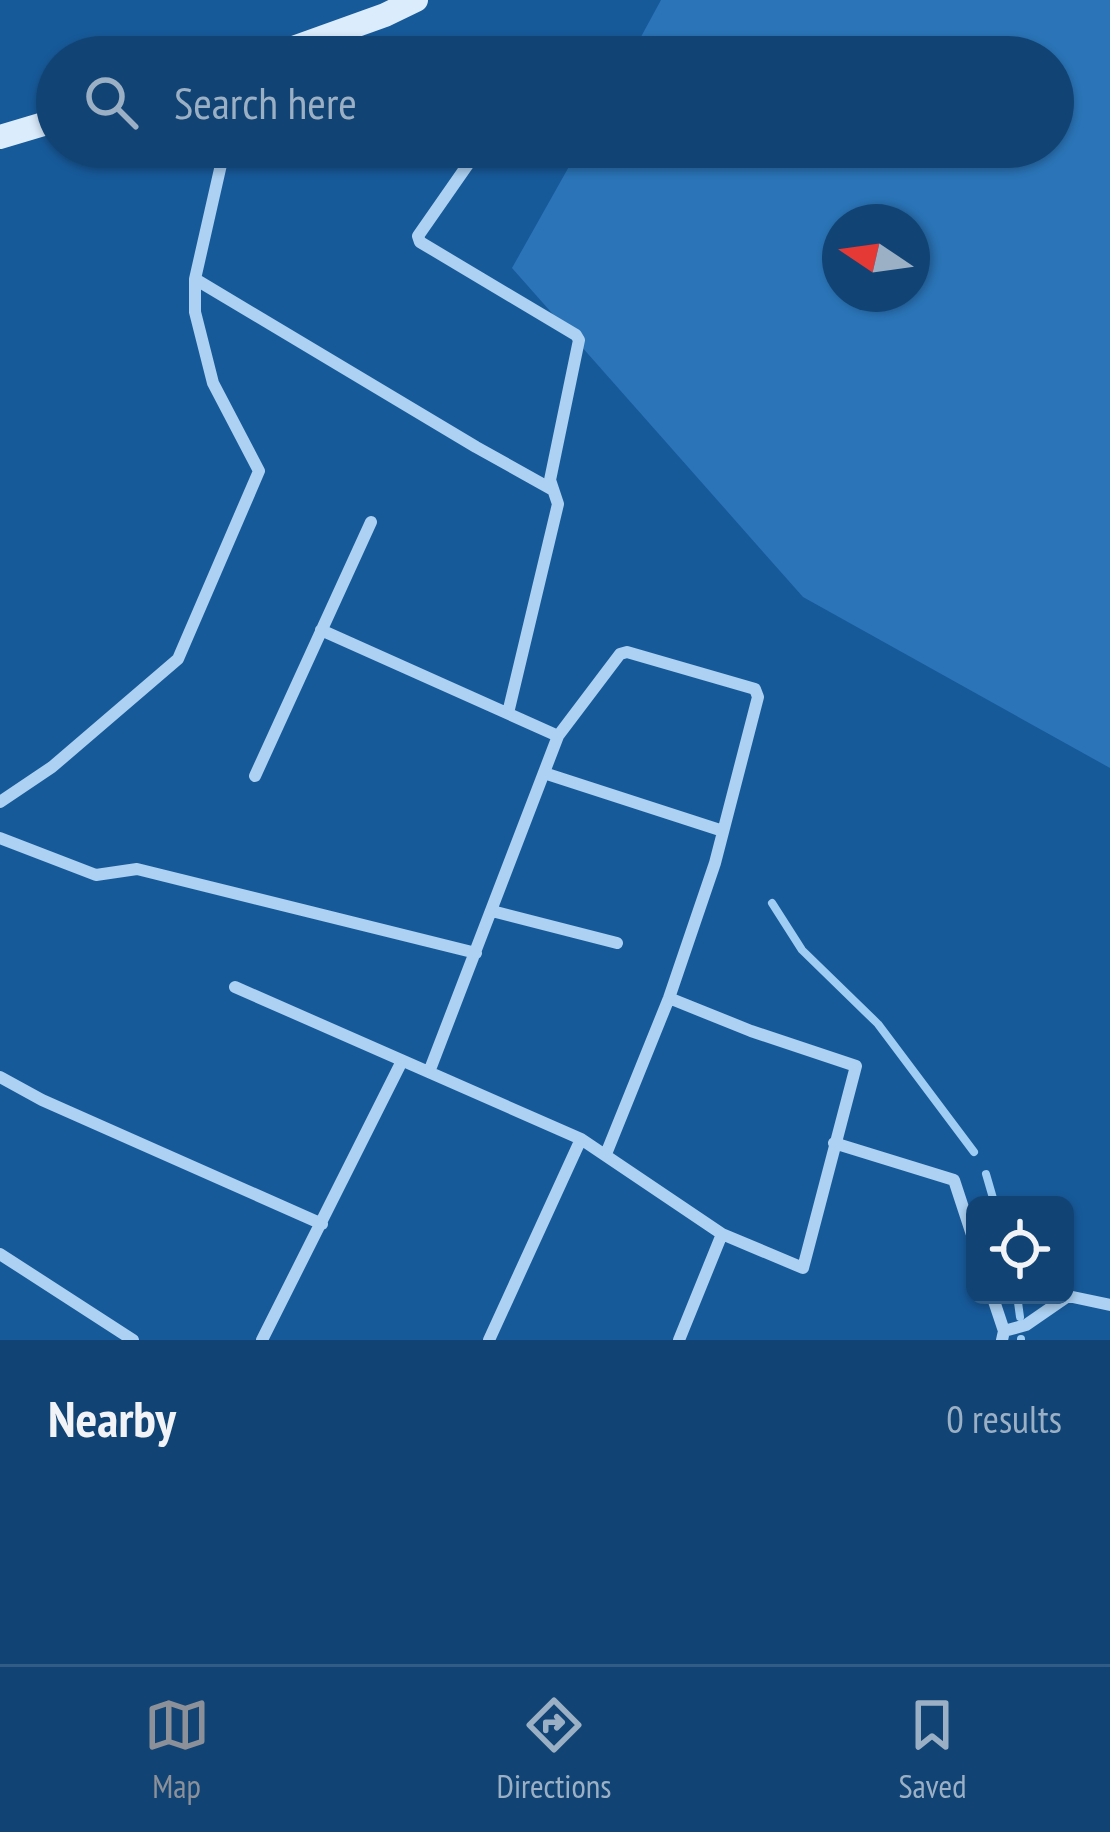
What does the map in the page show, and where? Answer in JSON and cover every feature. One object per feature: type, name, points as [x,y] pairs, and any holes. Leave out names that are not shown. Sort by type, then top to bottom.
[{"type":"street","points":[[327,36],[416,0]]},
{"type":"street","points":[[0,137],[36,126]]},
{"type":"street","points":[[0,802],[52,767],[178,659],[259,471],[213,382],[195,312],[195,279],[220,168]]},
{"type":"street","points":[[465,168],[418,236],[419,242],[578,337],[550,481],[558,504],[508,713]]},
{"type":"street","points":[[195,279],[553,490]]},
{"type":"street","points":[[255,776],[371,522]]},
{"type":"street","points":[[321,630],[558,736]]},
{"type":"street","points":[[429,1072],[558,736],[623,652],[755,689],[758,697],[715,863],[606,1154]]},
{"type":"street","points":[[544,773],[723,831]]},
{"type":"street","points":[[0,838],[96,875],[137,869],[476,953]]},
{"type":"street","points":[[491,911],[617,943]]},
{"type":"street","points":[[235,988],[581,1139],[722,1234],[803,1268],[856,1066],[668,998]]},
{"type":"street","points":[[262,1340],[402,1060]]},
{"type":"street","points":[[0,1077],[322,1224]]},
{"type":"street","points":[[490,1340],[581,1139]]},
{"type":"street","points":[[834,1143],[954,1180],[966,1217]]},
{"type":"street","points":[[679,1340],[722,1234]]},
{"type":"street","points":[[0,1254],[133,1340]]},
{"type":"street","points":[[994,1304],[1003,1335],[1068,1296],[1110,1305]]},
{"type":"shaded area","points":[[661,0],[1110,0],[1110,768],[803,597],[512,268],[568,168],[1074,168],[1074,36],[641,36]]},
{"type":"waterway","points":[[772,903],[802,950],[878,1024],[974,1152]]},
{"type":"waterway","points":[[986,1174],[992,1196]]},
{"type":"waterway","points":[[1018,1304],[1020,1317]]}]
